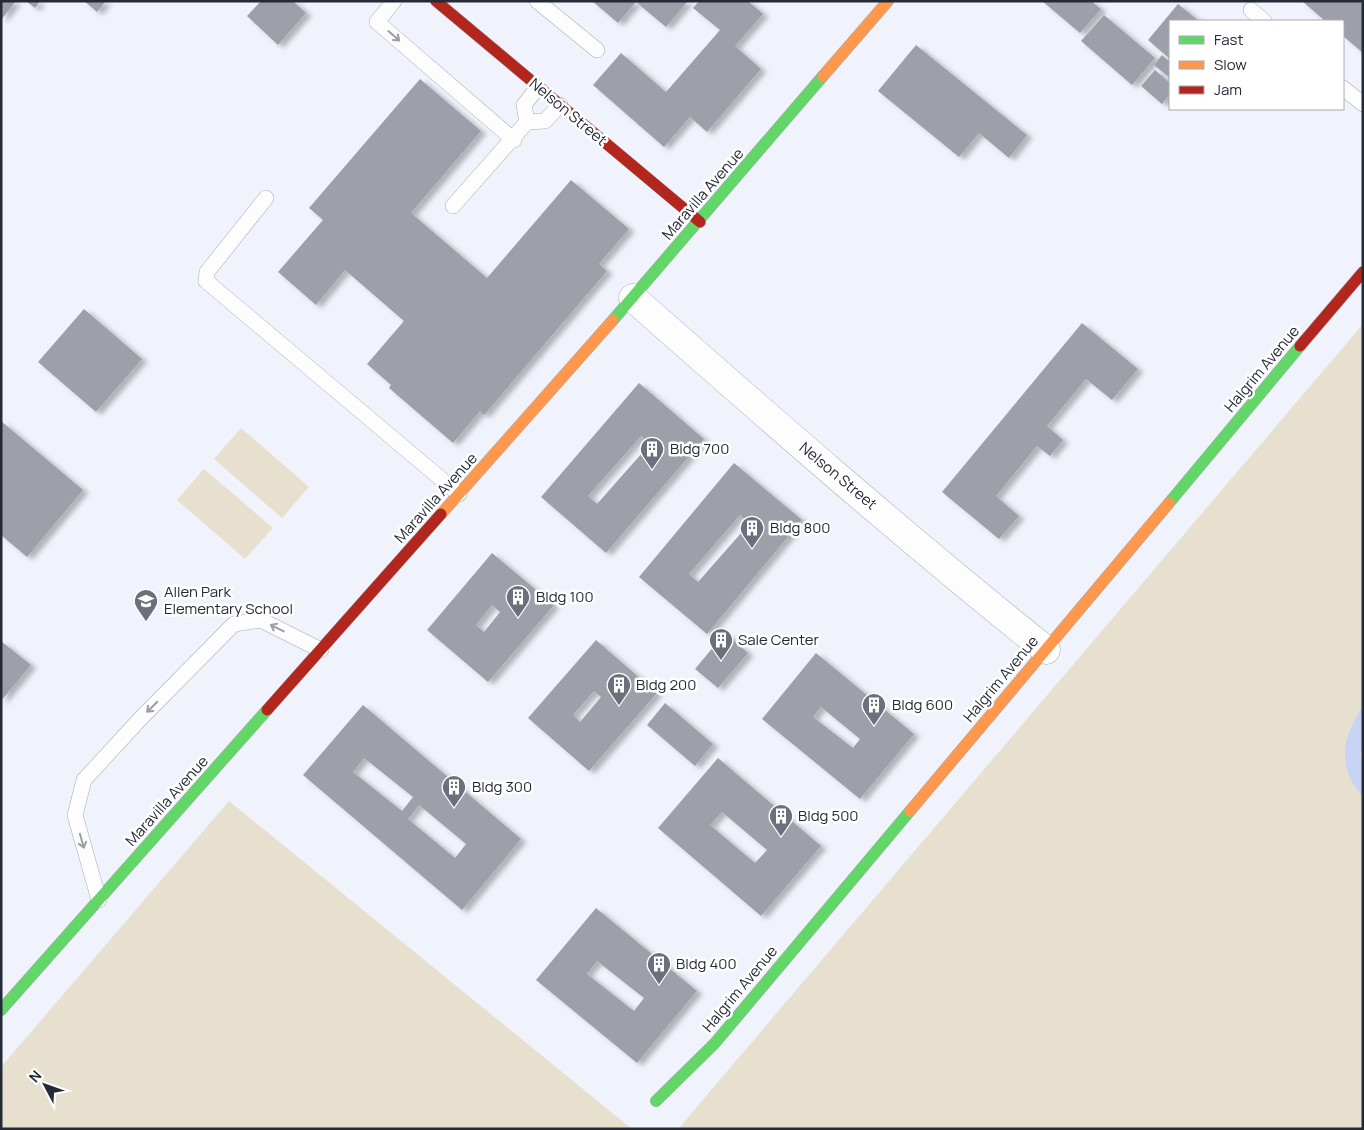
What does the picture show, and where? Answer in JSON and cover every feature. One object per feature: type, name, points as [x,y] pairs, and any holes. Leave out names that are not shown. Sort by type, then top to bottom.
[{"type":"street","name":"Nelson Street","points":[[436,1],[700,222]]},
{"type":"street","name":"Maravilla Avenue","points":[[4,1000],[99,900],[633,298],[888,1]]},
{"type":"street","name":"Halgrim Avenue","points":[[656,1101],[715,1044],[1363,272]]},
{"type":"street","name":"Nelson Street","points":[[633,298],[988,604],[1046,650]]},
{"type":"lane","points":[[394,1],[377,22],[514,140]]},
{"type":"lane","points":[[537,1],[597,50]]},
{"type":"lane","points":[[1251,10],[1263,20]]},
{"type":"lane","points":[[453,206],[514,140],[527,122],[524,105],[538,86]]},
{"type":"lane","points":[[1344,89],[1363,104]]},
{"type":"lane","points":[[527,122],[545,121],[560,105]]},
{"type":"lane","points":[[266,198],[207,272],[206,281],[459,494]]},
{"type":"lane","points":[[99,900],[75,815],[84,780],[141,718],[234,624],[261,620],[320,650]]},
{"type":"shaded area","points":[[1363,324],[1363,1129],[678,1129]]},
{"type":"shaded area","points":[[241,428],[309,487],[282,518],[214,459]]},
{"type":"shaded area","points":[[204,469],[273,528],[245,559],[177,500]]},
{"type":"shaded area","points":[[229,801],[632,1129],[1,1129],[1,1067]]},
{"type":"water","points":[[1363,706],[1363,744],[1360,755],[1363,765],[1363,797],[1354,786],[1349,774],[1345,752],[1350,729]]},
{"type":"building","points":[[1,1],[16,1],[1,20]]},
{"type":"building","points":[[26,1],[40,1],[35,8]]},
{"type":"building","points":[[84,1],[106,1],[97,12]]},
{"type":"building","points":[[261,1],[293,1],[306,13],[278,45],[247,16]]},
{"type":"building","points":[[592,1],[688,1],[666,27],[636,2],[618,23]]},
{"type":"building","points":[[699,1],[748,1],[763,14],[735,46],[761,69],[707,132],[690,117],[664,147],[593,85],[621,53],[666,92],[720,30],[693,8]]},
{"type":"building","points":[[1042,1],[1091,1],[1101,9],[1080,33]]},
{"type":"building","points":[[1302,1],[1363,1],[1363,53],[1344,37],[1344,20],[1324,20]]},
{"type":"building","points":[[1178,4],[1198,20],[1169,20],[1169,58],[1148,40]]},
{"type":"building","points":[[1104,15],[1155,58],[1132,85],[1081,41]]},
{"type":"building","points":[[916,45],[1027,135],[1009,158],[979,133],[959,157],[878,91]]},
{"type":"building","points":[[1162,55],[1169,61],[1169,77],[1154,65]]},
{"type":"building","points":[[1155,70],[1169,82],[1169,95],[1162,104],[1141,86]]},
{"type":"building","points":[[420,79],[481,131],[411,213],[487,278],[571,180],[629,229],[599,264],[607,271],[484,415],[480,411],[453,443],[389,388],[391,385],[367,364],[404,321],[345,270],[316,305],[278,272],[323,220],[309,208]]},
{"type":"building","points":[[84,309],[142,359],[96,412],[38,362]]},
{"type":"building","points":[[1082,323],[1138,369],[1112,400],[1086,379],[1047,426],[1063,440],[1050,456],[1037,446],[996,496],[1019,516],[999,539],[942,492]]},
{"type":"building","name":"Bldg 700","points":[[639,383],[704,439],[606,553],[541,497]],"holes":[[[641,436],[650,444],[597,504],[588,496]]]},
{"type":"building","points":[[1,421],[83,490],[27,557],[1,535]]},
{"type":"building","name":"Bldg 800","points":[[734,463],[802,520],[707,634],[639,577]],"holes":[[[740,515],[749,524],[698,582],[689,574]]]},
{"type":"building","name":"Bldg 100","points":[[492,553],[554,605],[488,682],[427,630]],"holes":[[[492,605],[500,612],[484,632],[476,625]]]},
{"type":"building","name":"Sale Center","points":[[725,633],[748,653],[718,688],[695,669]]},
{"type":"building","name":"Bldg 200","points":[[596,640],[657,693],[589,771],[528,718]],"holes":[[[594,691],[601,697],[580,722],[573,715]]]},
{"type":"building","points":[[1,641],[31,665],[1,701]]},
{"type":"building","name":"Bldg 600","points":[[816,653],[914,734],[860,799],[762,719]],"holes":[[[821,707],[860,739],[853,748],[813,717]]]},
{"type":"building","points":[[665,703],[713,744],[695,766],[647,725]]},
{"type":"building","name":"Bldg 300","points":[[363,705],[521,839],[462,910],[303,775]],"holes":[[[364,758],[413,797],[402,811],[353,772]],[[419,805],[466,844],[455,858],[408,819]]]},
{"type":"building","name":"Bldg 500","points":[[718,758],[821,846],[761,916],[658,828]],"holes":[[[722,812],[767,850],[755,863],[710,825]]]},
{"type":"building","name":"Bldg 400","points":[[596,908],[697,991],[637,1063],[536,980]],"holes":[[[597,961],[644,998],[634,1011],[587,974]]]},
{"type":"traffic: fast","points":[[613,320],[823,76]]},
{"type":"traffic: fast","points":[[1169,503],[1300,346]]},
{"type":"traffic: fast","points":[[1,1010],[267,710]]},
{"type":"traffic: fast","points":[[656,1101],[715,1043],[910,811]]},
{"type":"traffic: slow","points":[[823,76],[888,1]]},
{"type":"traffic: slow","points":[[441,514],[613,320]]},
{"type":"traffic: slow","points":[[910,811],[1169,503]]},
{"type":"traffic: jam","points":[[436,1],[700,222]]},
{"type":"traffic: jam","points":[[1300,346],[1363,272]]},
{"type":"traffic: jam","points":[[267,710],[441,514]]},
{"type":"place","name":"Bldg 700","points":[[652,470]]},
{"type":"place","name":"Bldg 800","points":[[752,549]]},
{"type":"place","name":"Bldg 100","points":[[518,618]]},
{"type":"place","name":"Allen Park Elementary School","points":[[146,622]]},
{"type":"place","name":"Sale Center","points":[[721,661]]},
{"type":"place","name":"Bldg 200","points":[[619,706]]},
{"type":"place","name":"Bldg 600","points":[[874,726]]},
{"type":"place","name":"Bldg 300","points":[[454,808]]},
{"type":"place","name":"Bldg 500","points":[[781,837]]},
{"type":"place","name":"Bldg 400","points":[[659,985]]}]
